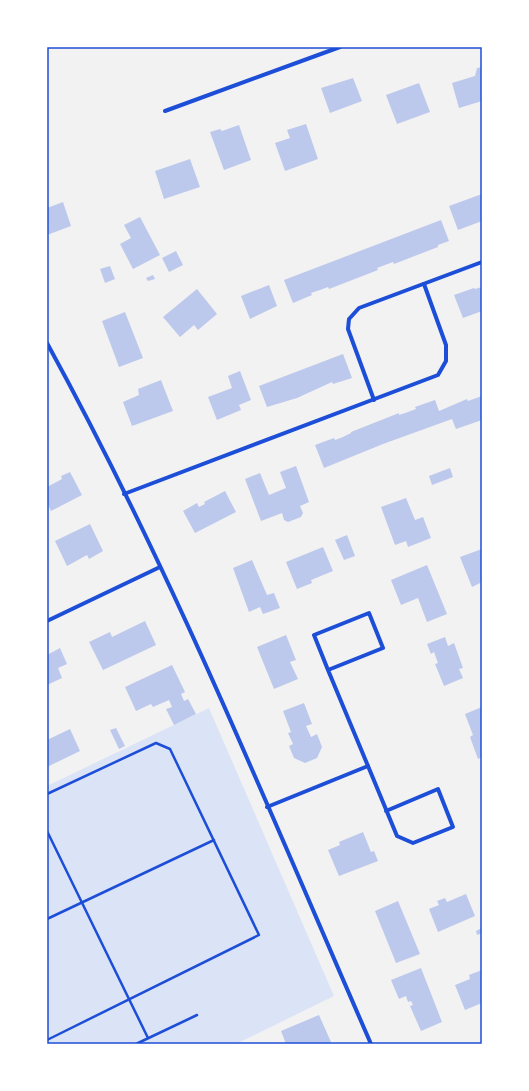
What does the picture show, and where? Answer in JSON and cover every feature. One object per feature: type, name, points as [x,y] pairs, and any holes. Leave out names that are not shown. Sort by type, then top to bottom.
[{"type":"street","points":[[164,111],[340,47]]},
{"type":"street","points":[[374,400],[348,329],[349,319],[359,308],[482,262]]},
{"type":"street","points":[[124,494],[438,375],[446,361],[446,345],[424,284]]},
{"type":"street","points":[[47,343],[87,416],[196,643],[371,1044]]},
{"type":"street","points":[[47,621],[160,567]]},
{"type":"street","points":[[328,670],[383,648],[369,613],[314,635],[328,670],[386,810],[397,836],[413,843],[453,827],[438,789],[386,810]]},
{"type":"street","points":[[267,806],[368,766]]},
{"type":"path","points":[[47,794],[156,743],[170,749],[259,935],[47,1040]]},
{"type":"path","points":[[47,831],[148,1038]]},
{"type":"path","points":[[47,919],[214,840]]},
{"type":"path","points":[[136,1044],[197,1015]]},
{"type":"shaded area","points":[[209,708],[334,996],[236,1044],[47,1044],[47,786]]},
{"type":"building","points":[[482,67],[482,101],[459,108],[452,83],[475,76],[477,68]]},
{"type":"building","points":[[353,78],[362,101],[330,113],[321,88]]},
{"type":"building","points":[[419,83],[430,112],[397,124],[386,95]]},
{"type":"building","points":[[306,124],[318,159],[285,171],[275,143],[290,138],[287,130]]},
{"type":"building","points":[[239,125],[251,160],[224,170],[210,132],[220,129],[222,131]]},
{"type":"building","points":[[190,159],[200,187],[164,199],[155,171]]},
{"type":"building","points":[[482,194],[482,221],[458,230],[449,206]]},
{"type":"building","points":[[63,202],[71,226],[47,235],[47,208]]},
{"type":"building","points":[[140,217],[160,255],[133,269],[120,244],[131,238],[124,225]]},
{"type":"building","points":[[441,220],[449,241],[438,245],[438,247],[394,264],[393,262],[377,268],[378,270],[329,289],[328,287],[311,293],[312,295],[293,303],[284,280]]},
{"type":"building","points":[[176,251],[183,265],[169,272],[162,258]]},
{"type":"building","points":[[110,266],[115,279],[105,283],[100,269]]},
{"type":"building","points":[[153,275],[155,279],[148,281],[146,278]]},
{"type":"building","points":[[269,285],[277,306],[250,319],[241,296]]},
{"type":"building","points":[[482,287],[482,311],[463,318],[454,295],[474,288]]},
{"type":"building","points":[[197,289],[217,314],[198,330],[194,325],[180,337],[163,317]]},
{"type":"building","points":[[125,312],[143,358],[119,367],[102,321]]},
{"type":"building","points":[[343,354],[352,378],[333,384],[332,382],[297,398],[267,407],[259,386]]},
{"type":"building","points":[[240,371],[251,400],[239,405],[241,410],[217,420],[208,397],[232,388],[228,376]]},
{"type":"building","points":[[161,380],[173,411],[132,426],[123,402],[139,395],[138,389]]},
{"type":"building","points":[[482,396],[482,420],[456,429],[452,419],[383,444],[324,468],[315,445],[334,438],[335,440],[343,437],[351,432],[399,413],[399,415],[416,409],[415,407],[435,400],[439,411],[467,399],[468,401]]},
{"type":"building","points":[[296,466],[309,502],[300,506],[303,513],[301,517],[288,522],[284,520],[282,513],[261,521],[245,479],[260,473],[269,495],[286,488],[280,472]]},
{"type":"building","points":[[450,468],[453,477],[432,485],[429,476]]},
{"type":"building","points":[[70,472],[82,495],[51,511],[47,503],[47,487],[62,479],[61,476]]},
{"type":"building","points":[[225,491],[236,512],[195,533],[183,511],[197,503],[199,507],[205,504],[204,502]]},
{"type":"building","points":[[406,498],[415,520],[423,517],[431,538],[408,547],[406,541],[395,545],[381,507]]},
{"type":"building","points":[[90,524],[103,551],[89,559],[87,555],[67,566],[55,541]]},
{"type":"building","points":[[347,535],[355,556],[344,560],[335,540]]},
{"type":"building","points":[[323,547],[333,571],[311,580],[312,583],[297,589],[286,562]]},
{"type":"building","points":[[482,549],[482,582],[472,587],[460,557]]},
{"type":"building","points":[[252,560],[267,595],[274,593],[280,608],[263,614],[260,607],[249,612],[233,568]]},
{"type":"building","points":[[427,565],[447,614],[427,622],[418,598],[401,605],[391,580]]},
{"type":"building","points":[[145,621],[156,645],[103,670],[89,642],[110,632],[112,637]]},
{"type":"building","points":[[286,635],[296,660],[290,662],[298,679],[274,689],[257,647]]},
{"type":"building","points":[[445,637],[448,646],[454,643],[463,668],[459,669],[463,678],[444,686],[435,664],[438,663],[434,652],[431,654],[427,644]]},
{"type":"building","points":[[60,648],[67,664],[58,668],[62,678],[47,685],[47,655]]},
{"type":"building","points":[[172,665],[185,692],[181,694],[184,701],[188,699],[196,714],[174,725],[166,709],[172,707],[169,700],[153,707],[151,704],[136,711],[125,687]]},
{"type":"building","points":[[304,703],[312,724],[306,726],[311,737],[317,734],[322,747],[317,758],[305,763],[294,758],[289,746],[293,744],[288,733],[291,732],[283,711]]},
{"type":"building","points":[[482,707],[482,757],[478,759],[470,737],[473,735],[465,714]]},
{"type":"building","points":[[116,728],[125,746],[119,749],[110,730]]},
{"type":"building","points":[[70,729],[80,751],[47,767],[47,740]]},
{"type":"building","points":[[363,832],[371,852],[374,851],[378,861],[339,876],[328,850],[340,845],[339,842]]},
{"type":"building","points":[[466,894],[475,916],[438,932],[429,909],[439,905],[437,901],[445,898],[447,902]]},
{"type":"building","points":[[398,901],[420,954],[396,963],[375,911]]},
{"type":"building","points":[[482,928],[482,933],[477,935],[476,931]]},
{"type":"building","points":[[421,968],[442,1022],[421,1031],[410,1006],[413,1005],[411,1001],[408,1002],[406,996],[399,999],[391,980]]},
{"type":"building","points":[[482,970],[482,1003],[465,1010],[455,985],[470,979],[469,975]]},
{"type":"building","points":[[319,1015],[331,1042],[328,1044],[286,1044],[281,1031]]}]
